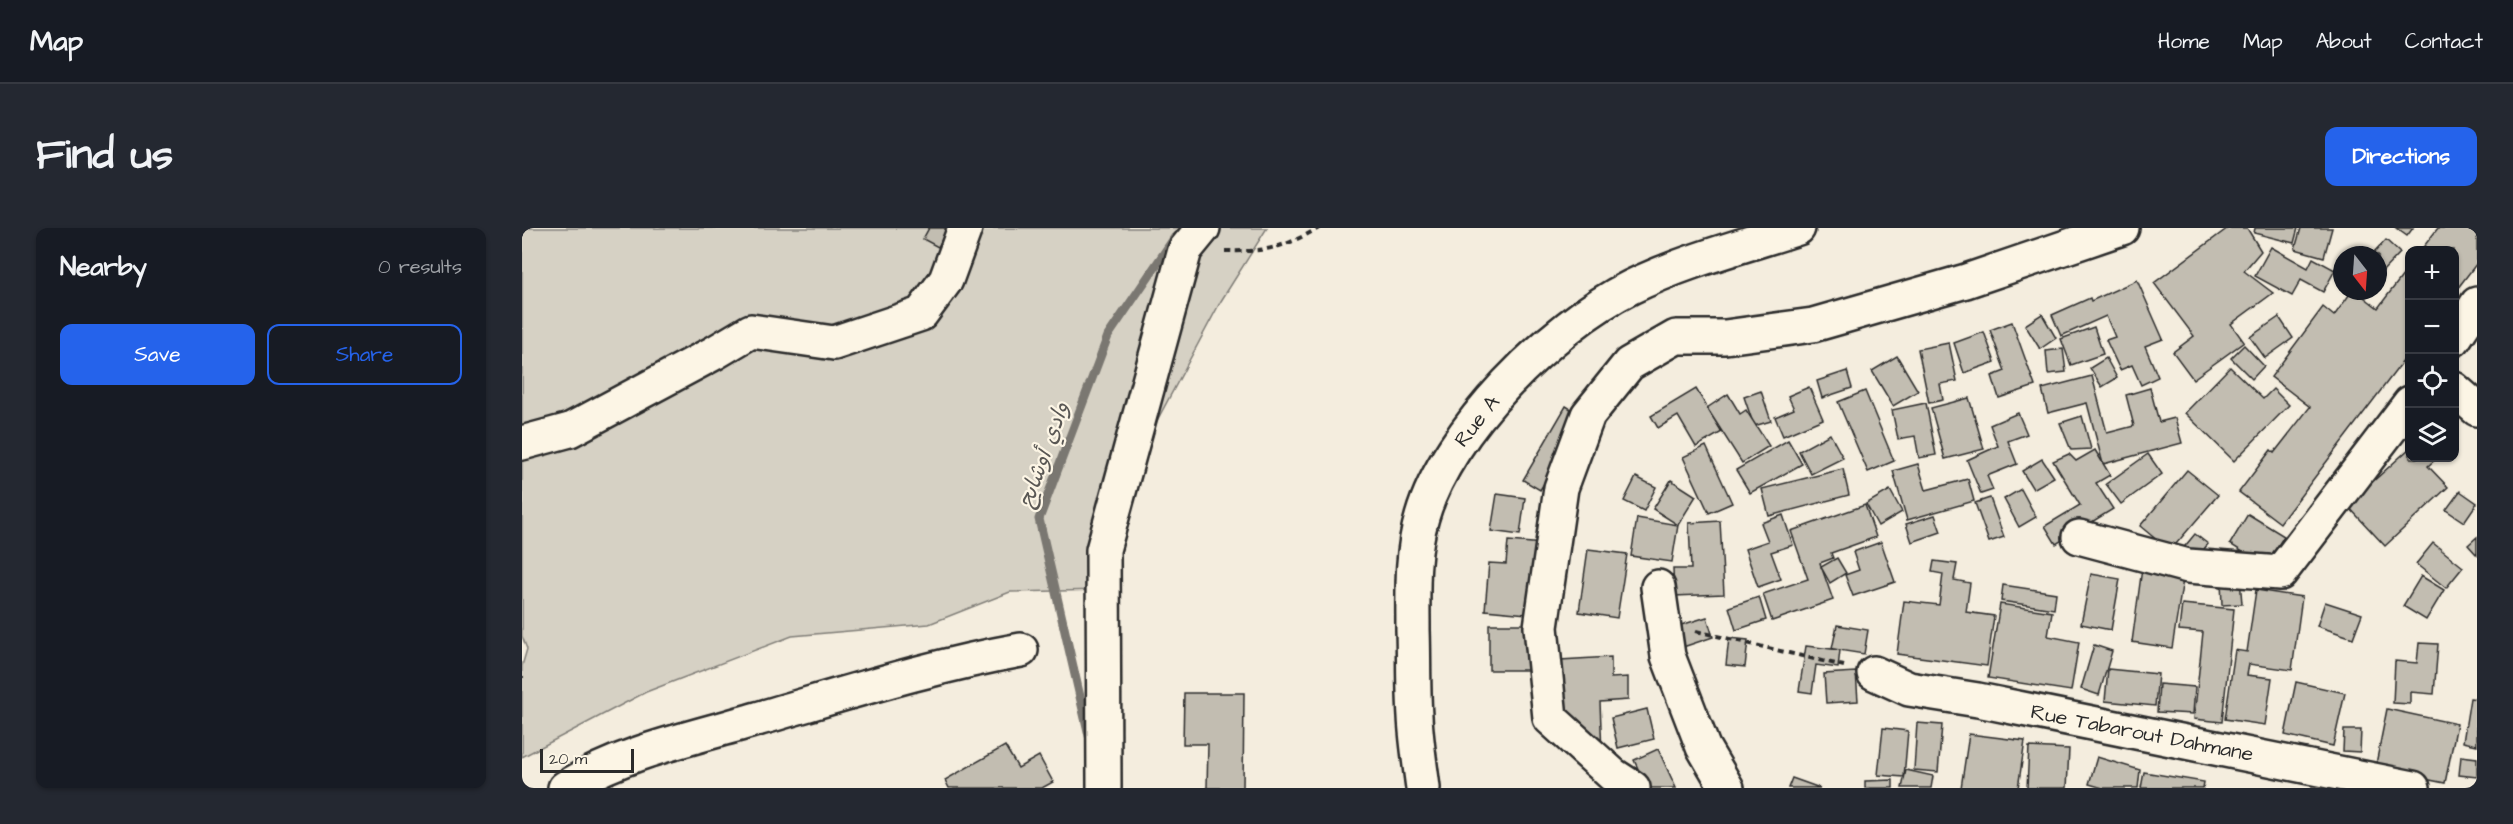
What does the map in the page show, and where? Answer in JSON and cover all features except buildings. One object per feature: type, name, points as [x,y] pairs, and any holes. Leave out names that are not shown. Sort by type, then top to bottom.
[{"type":"street","points":[[522,443],[570,430],[714,353],[750,331],[834,343],[921,314],[946,280],[965,228]]},
{"type":"street","name":"Rue A","points":[[1423,788],[1415,716],[1413,590],[1416,551],[1422,517],[1441,473],[1458,444],[1509,381],[1569,326],[1629,288],[1662,273],[1798,228]]},
{"type":"street","points":[[1633,788],[1613,775],[1550,718],[1541,627],[1561,488],[1588,415],[1629,364],[1676,337],[1725,337],[1813,325],[1966,281],[2122,228]]},
{"type":"street","points":[[1104,788],[1102,550],[1194,239]]},
{"type":"street","points":[[2459,331],[2477,304]]},
{"type":"street","points":[[2459,393],[2477,409]]},
{"type":"street","points":[[2079,537],[2188,566],[2280,573],[2405,408]]},
{"type":"street","points":[[1658,587],[1668,656],[1703,747],[1727,788]]},
{"type":"street","points":[[565,788],[579,779],[650,750],[919,672],[974,658],[1021,650]]},
{"type":"street","name":"Rue Tabarout Dahmane","points":[[1874,673],[1909,689],[1978,700],[2413,788]]},
{"type":"street","points":[[1406,788],[1415,716]]},
{"type":"path","points":[[1194,239],[1252,252],[1287,245],[1319,228]]},
{"type":"path","points":[[1663,623],[1874,673]]},
{"type":"shaded area","points":[[522,228],[1267,228],[1221,301],[1129,473],[1104,590],[1010,592],[929,624],[792,636],[646,692],[522,757],[522,666],[527,649],[522,636]]},
{"type":"waterway","name":"وادي أوشايح","points":[[1090,740],[1039,519],[1108,336],[1175,237]]}]
